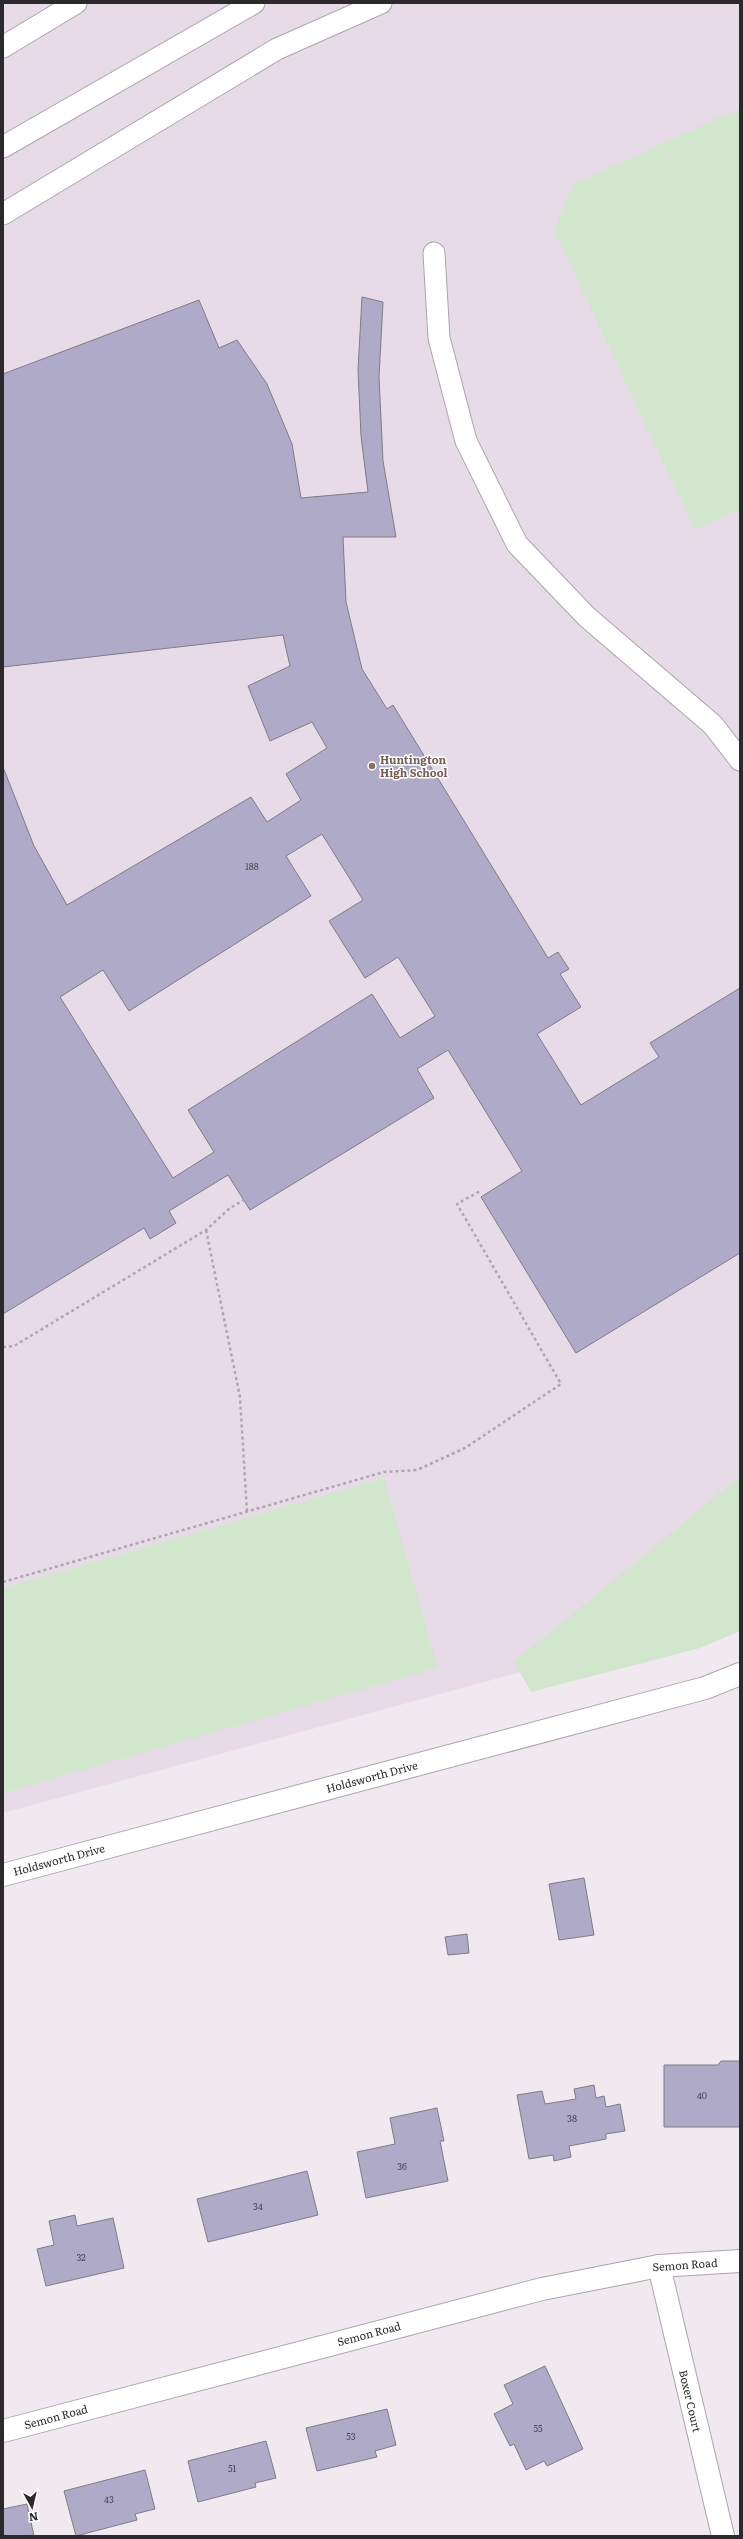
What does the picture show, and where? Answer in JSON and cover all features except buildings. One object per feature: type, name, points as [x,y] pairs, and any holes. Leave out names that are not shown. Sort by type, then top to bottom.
[{"type":"street","name":"Holdsworth Drive","points":[[3,1875],[705,1688],[740,1674]]},
{"type":"street","name":"Semon Road","points":[[3,2431],[542,2289],[659,2266],[740,2262]]},
{"type":"street","name":"Boxer Court","points":[[659,2266],[723,2536]]},
{"type":"lane","points":[[3,48],[76,3]]},
{"type":"lane","points":[[3,148],[254,3]]},
{"type":"lane","points":[[3,214],[277,49],[381,3]]},
{"type":"lane","points":[[434,253],[439,338],[466,441],[517,544],[587,617],[713,725],[740,760]]},
{"type":"path","points":[[3,1582],[384,1472],[417,1470],[465,1448],[561,1384],[457,1204],[480,1191]]},
{"type":"path","points":[[3,1347],[14,1346],[206,1230],[230,1208],[244,1200]]},
{"type":"path","points":[[206,1230],[240,1397],[247,1512]]},
{"type":"shaded area","name":"Huntington High School","points":[[3,3],[740,3],[740,1529],[636,1560],[650,1637],[3,1813]]},
{"type":"green space","points":[[740,108],[740,509],[695,530],[554,230],[572,185]]},
{"type":"green space","points":[[740,1476],[740,1631],[700,1648],[531,1692],[514,1662]]},
{"type":"green space","points":[[384,1478],[438,1668],[3,1793],[3,1588]]},
{"type":"place","name":"Huntington High School","points":[[372,766]]}]
